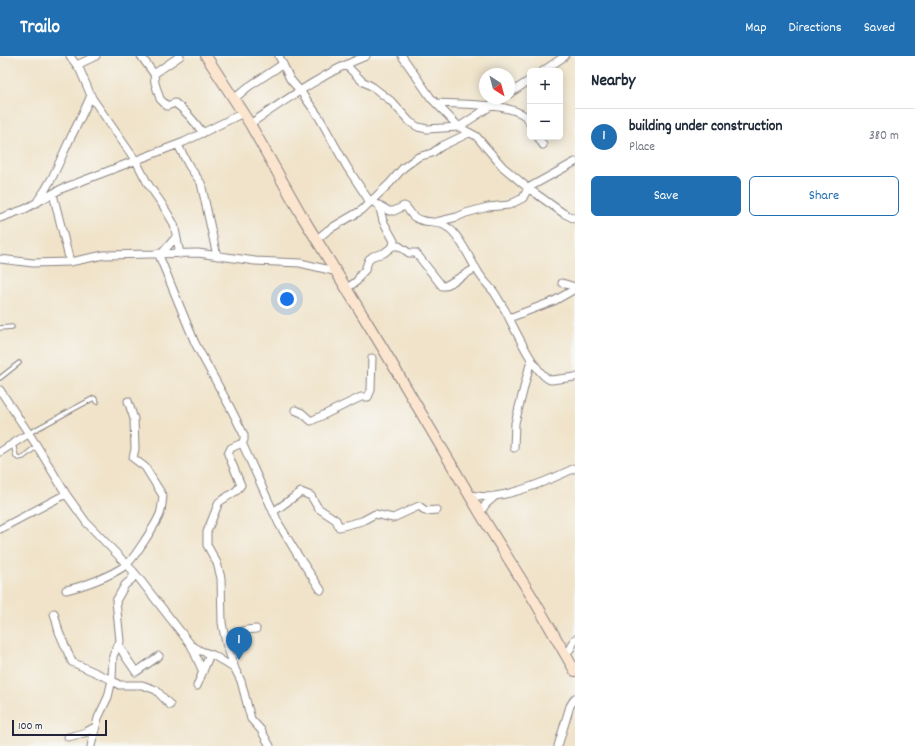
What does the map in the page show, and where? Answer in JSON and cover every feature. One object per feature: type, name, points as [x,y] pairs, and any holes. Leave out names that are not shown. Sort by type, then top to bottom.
[{"type":"main road","points":[[206,56],[250,124],[334,271],[470,495],[480,514],[534,600],[575,671]]},
{"type":"street","points":[[70,56],[80,70],[90,95],[136,161],[148,184],[174,224],[180,254]]},
{"type":"street","points":[[77,65],[96,56]]},
{"type":"street","points":[[141,56],[154,74],[160,99],[167,106],[175,103],[183,109],[203,133]]},
{"type":"street","points":[[154,74],[180,56]]},
{"type":"street","points":[[279,56],[290,80],[300,90],[329,133],[347,167],[368,199],[389,211],[394,211],[404,206],[415,218],[444,225],[458,237],[476,268],[495,294],[531,360],[542,375],[548,380],[575,377]]},
{"type":"street","points":[[250,124],[300,90],[366,56]]},
{"type":"street","points":[[402,56],[436,103],[459,127],[480,139],[503,167],[528,188],[575,219]]},
{"type":"street","points":[[547,68],[565,56]]},
{"type":"street","points":[[234,99],[248,87],[283,64]]},
{"type":"street","points":[[346,65],[362,81],[373,87],[391,101],[410,122],[418,127],[427,129],[459,127],[494,104]]},
{"type":"street","points":[[515,90],[527,82]]},
{"type":"street","points":[[36,204],[52,179],[71,137],[86,109],[90,95]]},
{"type":"street","points":[[436,103],[506,108],[526,116],[527,118]]},
{"type":"street","points":[[0,218],[36,204],[53,194],[98,175],[178,145],[243,113]]},
{"type":"street","points":[[316,240],[328,230],[362,210],[370,200],[390,183],[403,168],[418,157],[432,153],[442,146],[469,133]]},
{"type":"street","points":[[540,140],[543,145]]},
{"type":"street","points":[[178,145],[201,184],[217,256]]},
{"type":"street","points":[[436,222],[452,218],[466,212],[488,207],[510,205],[522,198],[528,188],[575,162]]},
{"type":"street","points":[[53,194],[70,262]]},
{"type":"street","points":[[379,206],[383,221],[394,241],[393,246]]},
{"type":"street","points":[[160,253],[176,237]]},
{"type":"street","points":[[346,289],[357,281],[373,256],[384,253],[393,246],[399,246],[409,253],[416,252],[442,286],[445,286],[476,268]]},
{"type":"street","points":[[160,253],[195,343],[231,408],[244,435],[244,440],[242,443],[273,512],[297,554],[321,590]]},
{"type":"street","points":[[0,259],[33,263],[70,262],[104,255],[198,253],[255,262],[300,263],[334,271]]},
{"type":"street","points":[[562,283],[575,288]]},
{"type":"street","points":[[509,318],[554,301],[575,288]]},
{"type":"street","points":[[295,410],[302,413],[311,421],[361,397],[368,397],[371,390],[372,358]]},
{"type":"street","points":[[514,448],[514,423],[531,360]]},
{"type":"street","points":[[0,390],[37,446],[66,494],[95,533],[134,572],[191,645],[202,672]]},
{"type":"street","points":[[66,590],[109,575],[127,565],[146,538],[160,513],[163,496],[145,467],[133,458],[134,419],[128,401]]},
{"type":"street","points":[[0,452],[28,434]]},
{"type":"street","points":[[242,443],[231,448],[228,454],[242,485],[236,491],[219,502],[206,538],[208,548],[217,563],[221,578],[222,623],[225,637],[235,669],[241,681],[251,720],[261,730],[270,746]]},
{"type":"street","points":[[470,495],[494,496],[533,485],[575,468]]},
{"type":"street","points":[[273,512],[301,492],[311,496],[318,508],[336,520],[339,527],[362,521],[375,514],[393,518],[419,506],[426,511],[438,510]]},
{"type":"street","points":[[0,529],[66,494]]},
{"type":"street","points":[[480,514],[486,504],[494,496]]},
{"type":"street","points":[[91,746],[98,718],[108,697],[112,680],[113,656],[119,645],[120,635],[115,605],[125,585],[132,579],[134,572]]},
{"type":"street","points":[[54,613],[72,662],[120,685],[142,685],[156,690],[170,705]]},
{"type":"street","points":[[225,637],[246,630],[256,629]]},
{"type":"street","points":[[565,655],[571,648],[575,639]]},
{"type":"street","points":[[119,645],[136,672],[159,656]]},
{"type":"street","points":[[191,645],[201,651],[214,655],[235,669]]},
{"type":"street","points":[[197,686],[210,654]]},
{"type":"street","points":[[558,746],[570,706],[575,698]]},
{"type":"street","points":[[68,738],[84,734],[95,727]]},
{"type":"lane","points":[[0,328],[12,327]]},
{"type":"lane","points":[[0,378],[19,363]]},
{"type":"lane","points":[[28,434],[94,398],[97,402]]},
{"type":"lane","points":[[13,444],[16,456],[18,458],[23,457],[37,446]]},
{"type":"place","name":"building under construction","points":[[239,660]]}]
